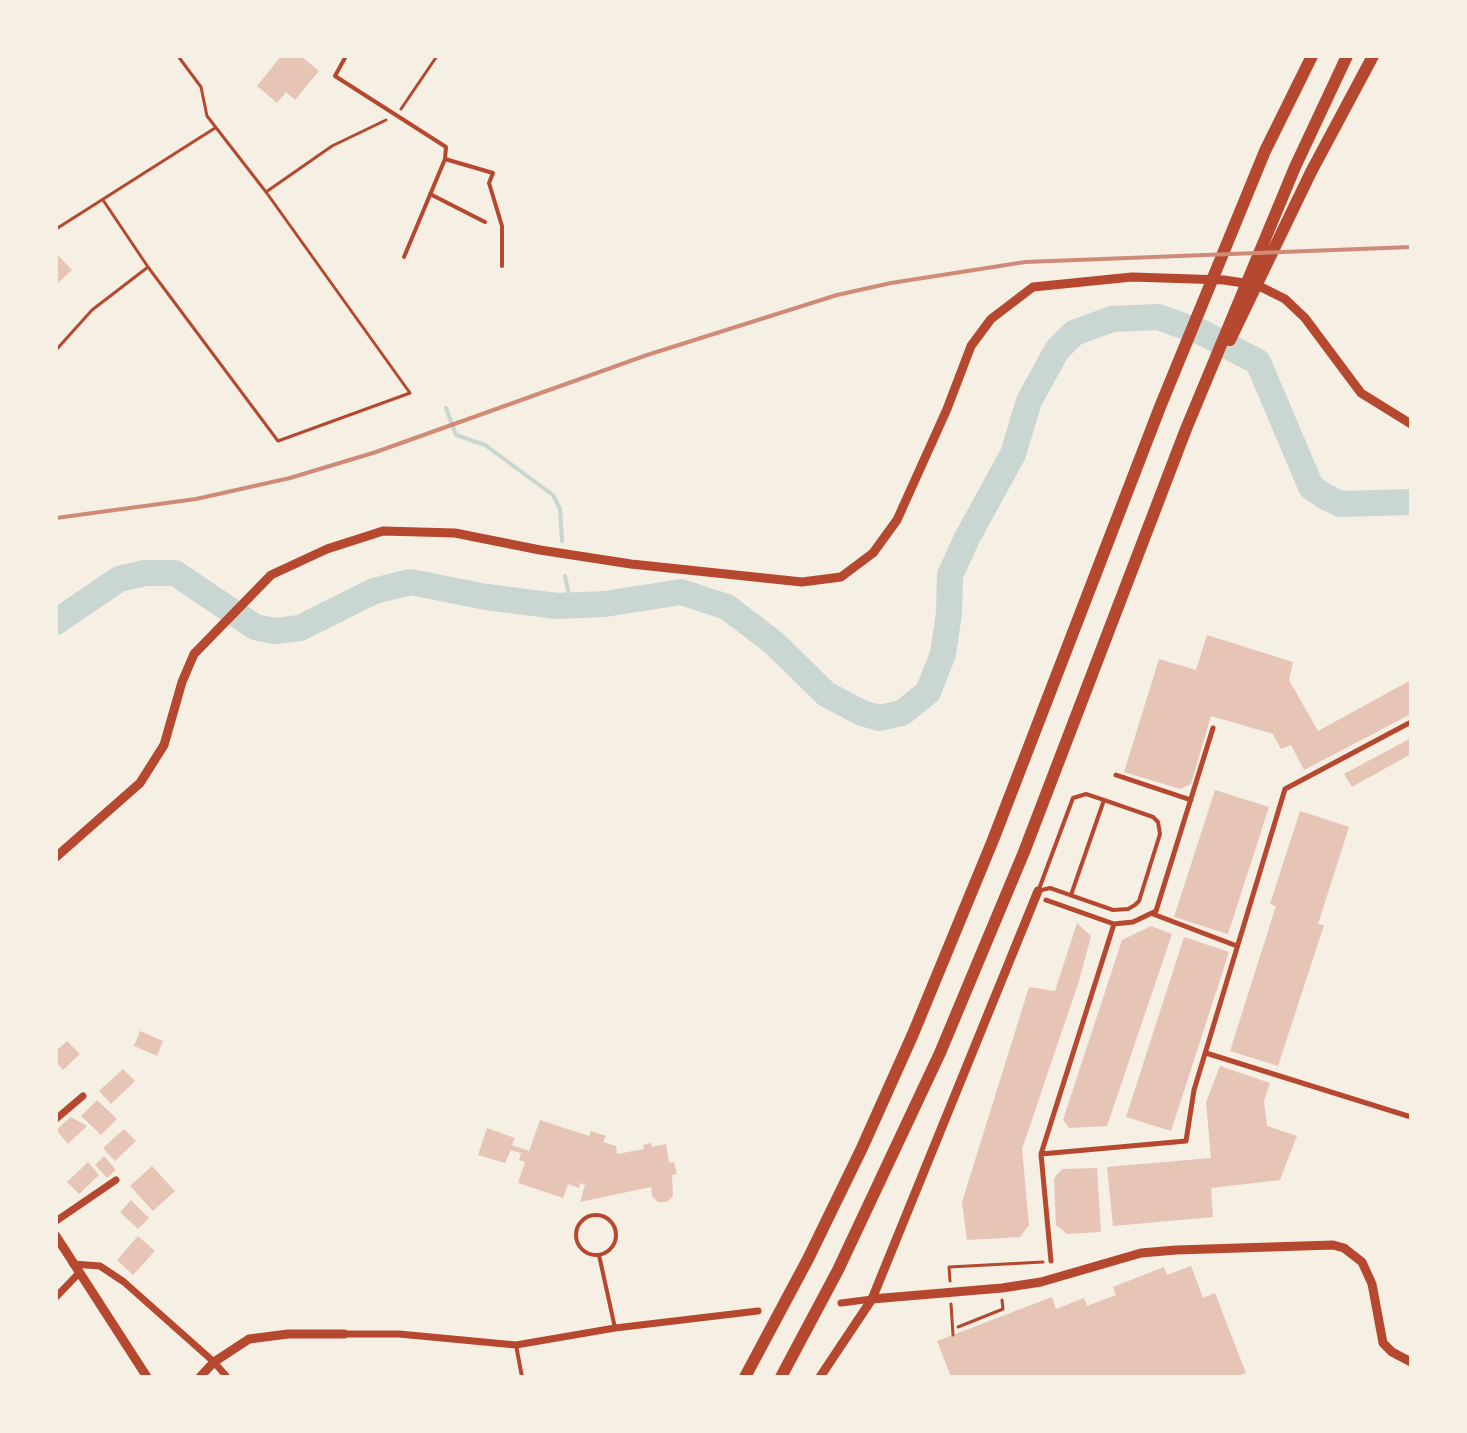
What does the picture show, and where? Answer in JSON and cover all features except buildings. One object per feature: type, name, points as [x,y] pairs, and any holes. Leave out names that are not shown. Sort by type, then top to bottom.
[{"type":"highway","points":[[745,1377],[815,1245],[913,1034],[993,840],[1160,407],[1265,151],[1309,56]]},
{"type":"highway","points":[[781,1377],[838,1270],[940,1053],[1024,852],[1186,429],[1295,167],[1347,56]]},
{"type":"highway","points":[[1186,429],[1311,172],[1373,56]]},
{"type":"street","points":[[56,857],[140,783],[164,745],[182,682],[194,654],[271,575],[327,549],[383,531],[455,533],[631,564],[802,582],[841,577],[873,553],[897,520],[947,409],[971,346],[991,319],[1033,287],[1132,277],[1224,280],[1257,285],[1285,299],[1305,318],[1361,393],[1411,424]]},
{"type":"street","points":[[1041,1154],[1186,1141],[1194,1090],[1285,789],[1411,722]]},
{"type":"street","points":[[1046,900],[1114,924],[1133,922],[1156,911],[1213,728]]},
{"type":"street","points":[[1116,775],[1191,800]]},
{"type":"street","points":[[820,1377],[872,1299],[1038,891]]},
{"type":"street","points":[[1152,913],[1238,946]]},
{"type":"street","points":[[1051,1261],[1041,1154],[1114,924]]},
{"type":"street","points":[[1206,1053],[1411,1117]]},
{"type":"street","points":[[56,1119],[83,1096]]},
{"type":"street","points":[[56,1221],[116,1180]]},
{"type":"street","points":[[56,1236],[144,1373],[134,1377]]},
{"type":"street","points":[[841,1303],[1041,1282],[1141,1253],[1333,1245],[1355,1254],[1368,1271],[1383,1343],[1392,1352],[1411,1359]]},
{"type":"street","points":[[56,1297],[76,1269],[100,1266],[124,1282],[227,1377]]},
{"type":"street","points":[[200,1377],[214,1362],[249,1339],[288,1334],[399,1334],[516,1345],[615,1328],[758,1311]]},
{"type":"lane","points":[[346,56],[335,76],[446,147],[445,159],[404,257]]},
{"type":"lane","points":[[445,159],[493,173],[489,183],[502,226],[502,266]]},
{"type":"lane","points":[[430,194],[485,222]]},
{"type":"lane","points":[[1086,794],[1153,817],[1160,827],[1139,901],[1128,909],[1113,910],[1050,888],[1038,891],[1073,798],[1086,794]]},
{"type":"lane","points":[[1071,895],[1104,800]]},
{"type":"lane","points":[[596,1215],[608,1219],[616,1230],[611,1249],[599,1255],[587,1253],[576,1237],[579,1225],[596,1215]]},
{"type":"lane","points":[[599,1255],[615,1328]]},
{"type":"lane","points":[[516,1345],[522,1377]]},
{"type":"path","points":[[103,200],[148,267],[278,441],[410,393],[266,192],[207,116],[201,87],[178,56]]},
{"type":"path","points":[[266,192],[332,146],[397,115],[437,56]]},
{"type":"path","points":[[56,229],[216,127]]},
{"type":"path","points":[[56,350],[92,310],[148,267]]},
{"type":"path","points":[[958,1327],[1003,1309],[1001,1299]]},
{"type":"waterway","points":[[56,622],[119,579],[145,573],[175,573],[255,627],[274,631],[300,628],[374,591],[411,582],[486,597],[557,606],[605,604],[681,592],[727,607],[774,643],[826,694],[862,713],[879,718],[902,713],[928,692],[943,654],[950,575],[1013,454],[1029,401],[1057,350],[1074,333],[1112,319],[1158,317],[1203,333],[1258,362],[1311,487],[1324,496],[1340,504],[1411,502]]},
{"type":"waterway","points":[[446,408],[456,435],[485,445],[553,495],[560,509],[562,541]]},
{"type":"waterway","points":[[565,576],[571,605]]},
{"type":"railway","points":[[56,518],[196,499],[290,478],[376,452],[647,355],[837,295],[891,283],[1025,262],[1411,247]]}]
